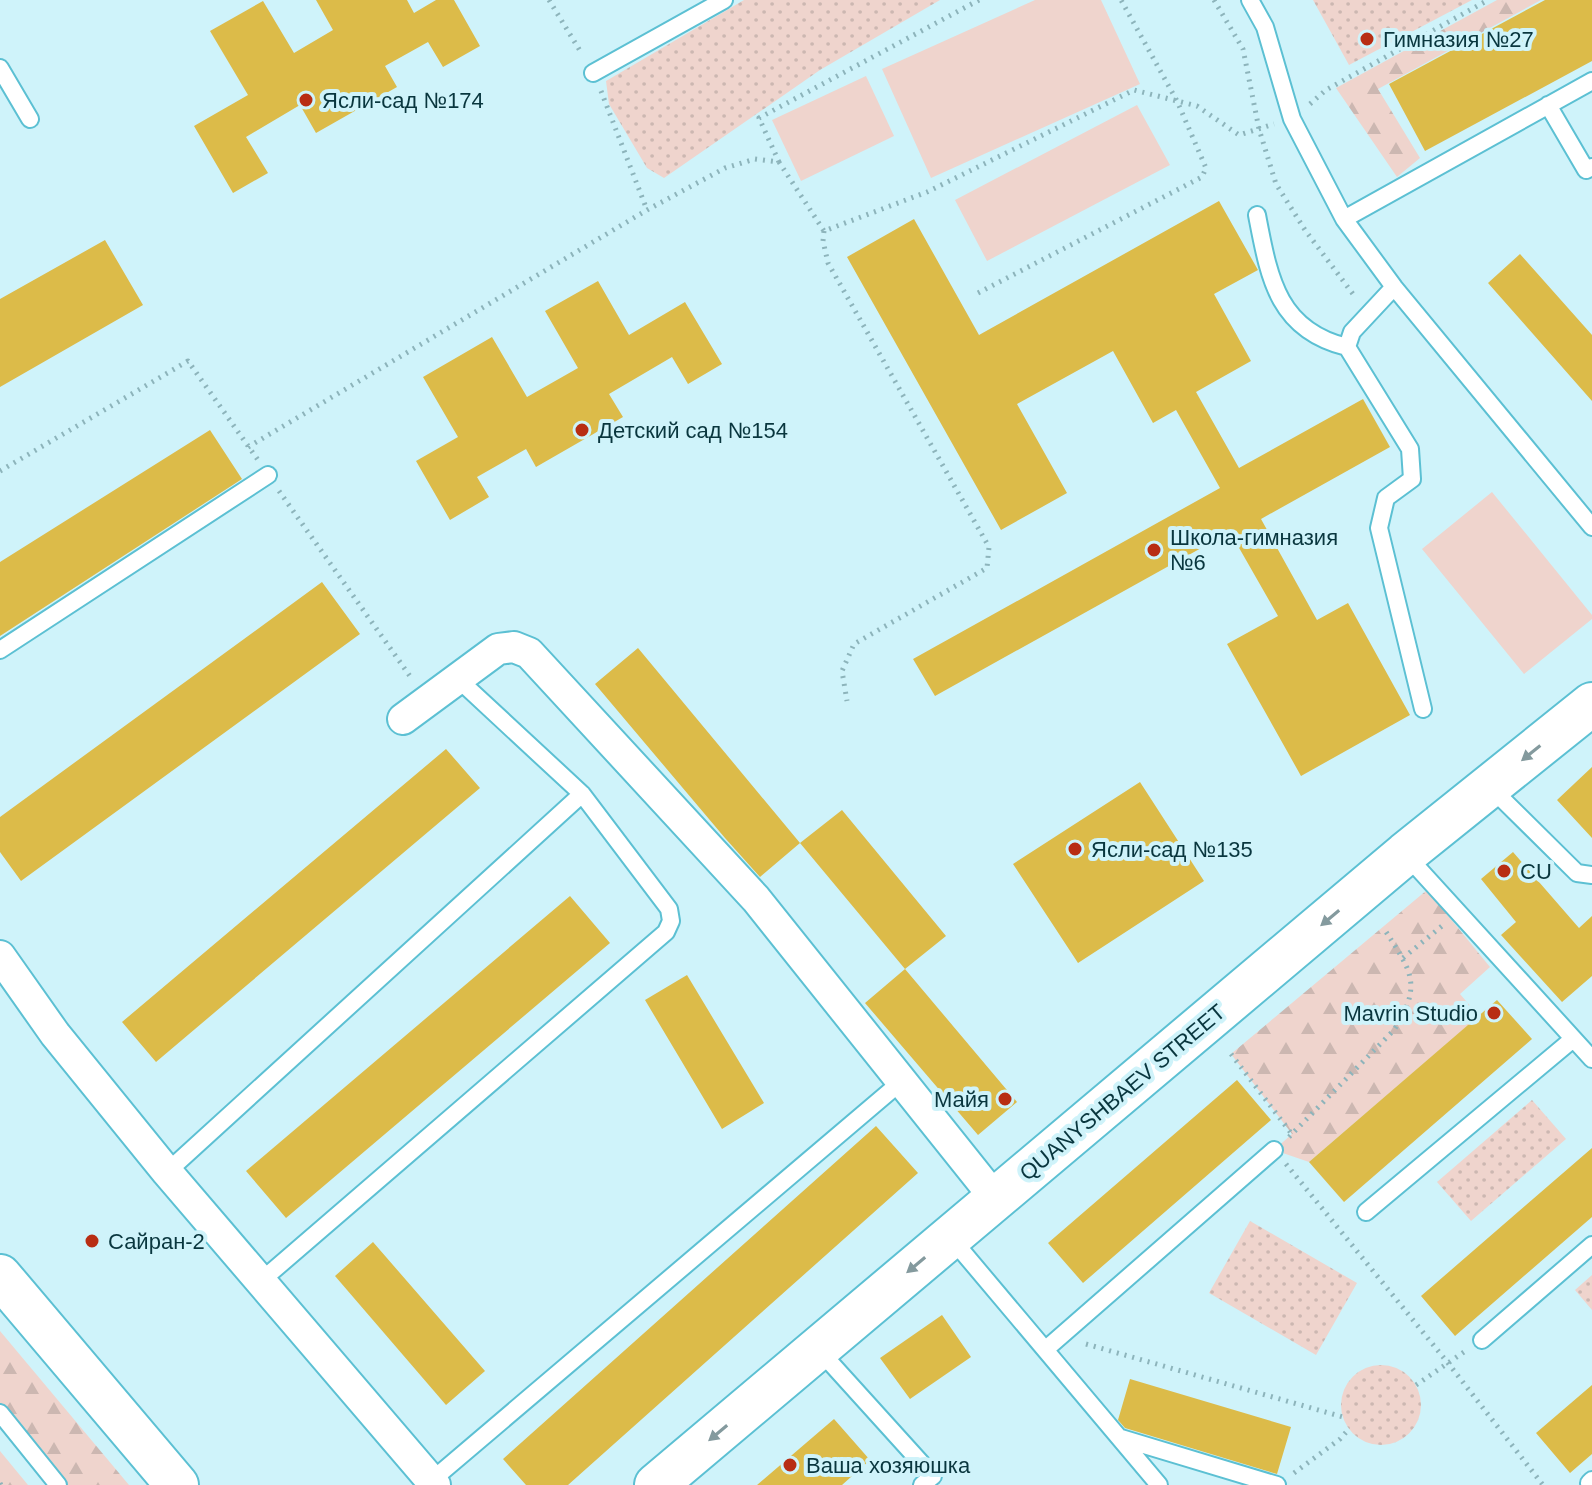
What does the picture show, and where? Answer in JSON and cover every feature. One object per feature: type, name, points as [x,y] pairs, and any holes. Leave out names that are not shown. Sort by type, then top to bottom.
[{"type":"street","points":[[415,710],[498,649],[514,647],[529,653],[756,899],[995,1198]]},
{"type":"street","name":"QUANYSHBAEV STREET","points":[[656,1485],[1405,854],[1592,704]]},
{"type":"street","points":[[0,956],[55,1034],[167,1172],[433,1483]]},
{"type":"street","points":[[0,1276],[177,1485]]},
{"type":"lane","points":[[593,73],[724,0]]},
{"type":"lane","points":[[1250,0],[1265,27],[1292,119],[1344,219],[1394,287],[1592,527]]},
{"type":"lane","points":[[0,68],[30,119]]},
{"type":"lane","points":[[1344,219],[1592,81]]},
{"type":"lane","points":[[1548,105],[1586,170],[1592,167]]},
{"type":"lane","points":[[1257,215],[1272,286],[1301,327],[1328,342],[1347,347],[1410,449],[1412,479],[1386,498],[1379,528],[1423,709]]},
{"type":"lane","points":[[1347,347],[1352,332],[1394,287]]},
{"type":"lane","points":[[0,650],[268,475]]},
{"type":"lane","points":[[261,1281],[666,932],[671,921],[669,909],[582,794],[458,679]]},
{"type":"lane","points":[[1490,786],[1577,873],[1592,875]]},
{"type":"lane","points":[[167,1172],[582,794]]},
{"type":"lane","points":[[1405,854],[1592,1059]]},
{"type":"lane","points":[[1366,1212],[1573,1039]]},
{"type":"lane","points":[[433,1483],[902,1081]]},
{"type":"lane","points":[[1046,1349],[1274,1150]]},
{"type":"lane","points":[[950,1237],[1159,1485]]},
{"type":"lane","points":[[1482,1340],[1592,1245]]},
{"type":"lane","points":[[818,1348],[933,1476],[922,1485]]},
{"type":"lane","points":[[0,1413],[58,1485]]},
{"type":"lane","points":[[1119,1437],[1277,1485]]},
{"type":"path","points":[[549,0],[593,73],[647,210]]},
{"type":"path","points":[[847,701],[842,671],[854,644],[987,568],[989,547],[828,263],[824,231],[779,162],[759,118],[979,0]]},
{"type":"path","points":[[978,293],[1202,177],[1206,168],[1177,101],[1121,0]]},
{"type":"path","points":[[1214,0],[1243,49],[1259,129],[1276,184],[1305,230],[1368,315]]},
{"type":"path","points":[[824,231],[927,192],[1134,90],[1197,106],[1239,135],[1292,119],[1326,90],[1488,0]]},
{"type":"path","points":[[248,447],[647,210],[725,168],[755,159],[779,162]]},
{"type":"path","points":[[0,471],[188,361],[268,475],[415,710]]},
{"type":"path","points":[[1403,958],[1452,918]]},
{"type":"path","points":[[1231,1054],[1292,1134],[1394,1030],[1406,1011],[1412,983],[1403,958],[1383,927]]},
{"type":"path","points":[[1274,1150],[1543,1485]]},
{"type":"path","points":[[1060,1337],[1343,1417]]},
{"type":"path","points":[[1416,1385],[1482,1340]]},
{"type":"path","points":[[1277,1485],[1349,1429]]},
{"type":"green space","points":[[744,0],[940,0],[820,70],[664,178],[647,168],[609,104],[606,81]]},
{"type":"green space","points":[[1035,0],[1101,0],[1140,84],[931,178],[882,69]]},
{"type":"green space","name":"Гимназия №27","points":[[1313,0],[1472,0],[1349,65]]},
{"type":"green space","points":[[1497,0],[1541,0],[1378,89],[1420,158],[1397,177],[1336,88]]},
{"type":"green space","points":[[866,76],[894,136],[801,181],[772,120]]},
{"type":"green space","points":[[1137,105],[1170,165],[987,261],[955,200]]},
{"type":"green space","points":[[1492,492],[1592,615],[1592,619],[1524,674],[1422,549]]},
{"type":"green space","points":[[1427,890],[1490,967],[1460,994],[1479,1016],[1309,1162],[1274,1150],[1292,1134],[1231,1054]]},
{"type":"green space","points":[[1532,1100],[1566,1139],[1471,1221],[1437,1182]]},
{"type":"green space","points":[[1250,1221],[1357,1283],[1316,1355],[1209,1293]]},
{"type":"green space","points":[[1592,1275],[1592,1310],[1575,1290]]},
{"type":"green space","points":[[0,1331],[129,1485],[60,1485],[0,1411]]},
{"type":"green space","points":[[1381,1365],[1396,1368],[1409,1377],[1418,1390],[1421,1405],[1418,1420],[1409,1433],[1396,1442],[1381,1445],[1366,1442],[1353,1433],[1344,1420],[1341,1405],[1344,1390],[1353,1377],[1366,1368]]},
{"type":"green space","points":[[0,1451],[28,1485],[0,1485]]},
{"type":"building","name":"Ясли-сад №174","points":[[316,0],[407,0],[414,13],[436,0],[454,0],[480,46],[443,67],[428,42],[385,66],[397,87],[316,133],[300,105],[246,137],[268,173],[233,193],[194,126],[248,95],[210,31],[263,1],[294,53],[333,30]]},
{"type":"building","points":[[1545,0],[1592,0],[1592,61],[1425,151],[1389,84]]},
{"type":"building","points":[[1219,201],[1258,270],[1214,294],[1251,361],[1196,392],[1239,468],[1363,399],[1390,447],[1261,519],[1317,620],[1348,603],[1410,715],[1301,776],[1227,644],[1278,616],[1230,532],[935,696],[913,659],[1220,488],[1176,410],[1153,423],[1113,351],[1017,404],[1067,493],[1001,530],[847,257],[914,219],[979,335]]},
{"type":"building","points":[[105,240],[143,305],[0,387],[0,299]]},
{"type":"building","points":[[1520,254],[1592,335],[1592,401],[1488,283]]},
{"type":"building","points":[[598,281],[629,335],[685,302],[722,364],[688,384],[672,357],[609,394],[623,417],[536,467],[526,449],[477,477],[489,497],[450,520],[416,461],[458,437],[423,377],[492,337],[527,397],[578,368],[545,311]]},
{"type":"building","points":[[210,430],[242,479],[0,636],[0,562]]},
{"type":"building","points":[[322,582],[360,634],[21,881],[0,852],[0,817]]},
{"type":"building","points":[[638,648],[800,843],[760,877],[595,684]]},
{"type":"building","points":[[446,749],[480,788],[156,1062],[122,1022]]},
{"type":"building","points":[[1592,767],[1592,838],[1557,800]]},
{"type":"building","name":"Ясли-сад №135","points":[[1140,782],[1204,881],[1078,963],[1013,864]]},
{"type":"building","points":[[842,810],[946,936],[905,969],[800,843]]},
{"type":"building","points":[[1513,852],[1579,928],[1592,916],[1592,976],[1562,1002],[1501,935],[1516,922],[1481,879]]},
{"type":"building","points":[[570,896],[610,943],[286,1218],[246,1171]]},
{"type":"building","points":[[905,969],[1017,1102],[978,1135],[865,1003]]},
{"type":"building","points":[[687,975],[764,1103],[722,1129],[645,1000]]},
{"type":"building","points":[[1497,1000],[1532,1039],[1344,1202],[1309,1162]]},
{"type":"building","points":[[1237,1080],[1271,1120],[1083,1283],[1048,1243]]},
{"type":"building","points":[[876,1126],[918,1173],[568,1485],[526,1485],[503,1459]]},
{"type":"building","points":[[1592,1148],[1592,1217],[1455,1336],[1421,1296]]},
{"type":"building","points":[[373,1242],[485,1371],[446,1405],[335,1276]]},
{"type":"building","points":[[942,1315],[971,1357],[910,1399],[880,1358]]},
{"type":"building","points":[[1130,1379],[1291,1427],[1277,1474],[1125,1428],[1118,1420]]},
{"type":"building","points":[[1592,1385],[1592,1454],[1570,1473],[1536,1433]]},
{"type":"building","points":[[834,1419],[870,1460],[842,1485],[757,1485]]},
{"type":"place","name":"Гимназия №27","points":[[1367,39]]},
{"type":"place","name":"Ясли-сад №174","points":[[306,100]]},
{"type":"place","name":"Детский сад №154","points":[[582,430]]},
{"type":"place","name":"Школа-гимназия №6","points":[[1154,550]]},
{"type":"place","name":"Ясли-сад №135","points":[[1075,849]]},
{"type":"place","name":"CU","points":[[1504,871]]},
{"type":"place","name":"Mavrin Studio","points":[[1494,1013]]},
{"type":"place","name":"Майя","points":[[1005,1099]]},
{"type":"place","name":"Сайран-2","points":[[92,1241]]},
{"type":"place","name":"Ваша хозяюшка","points":[[790,1465]]}]
